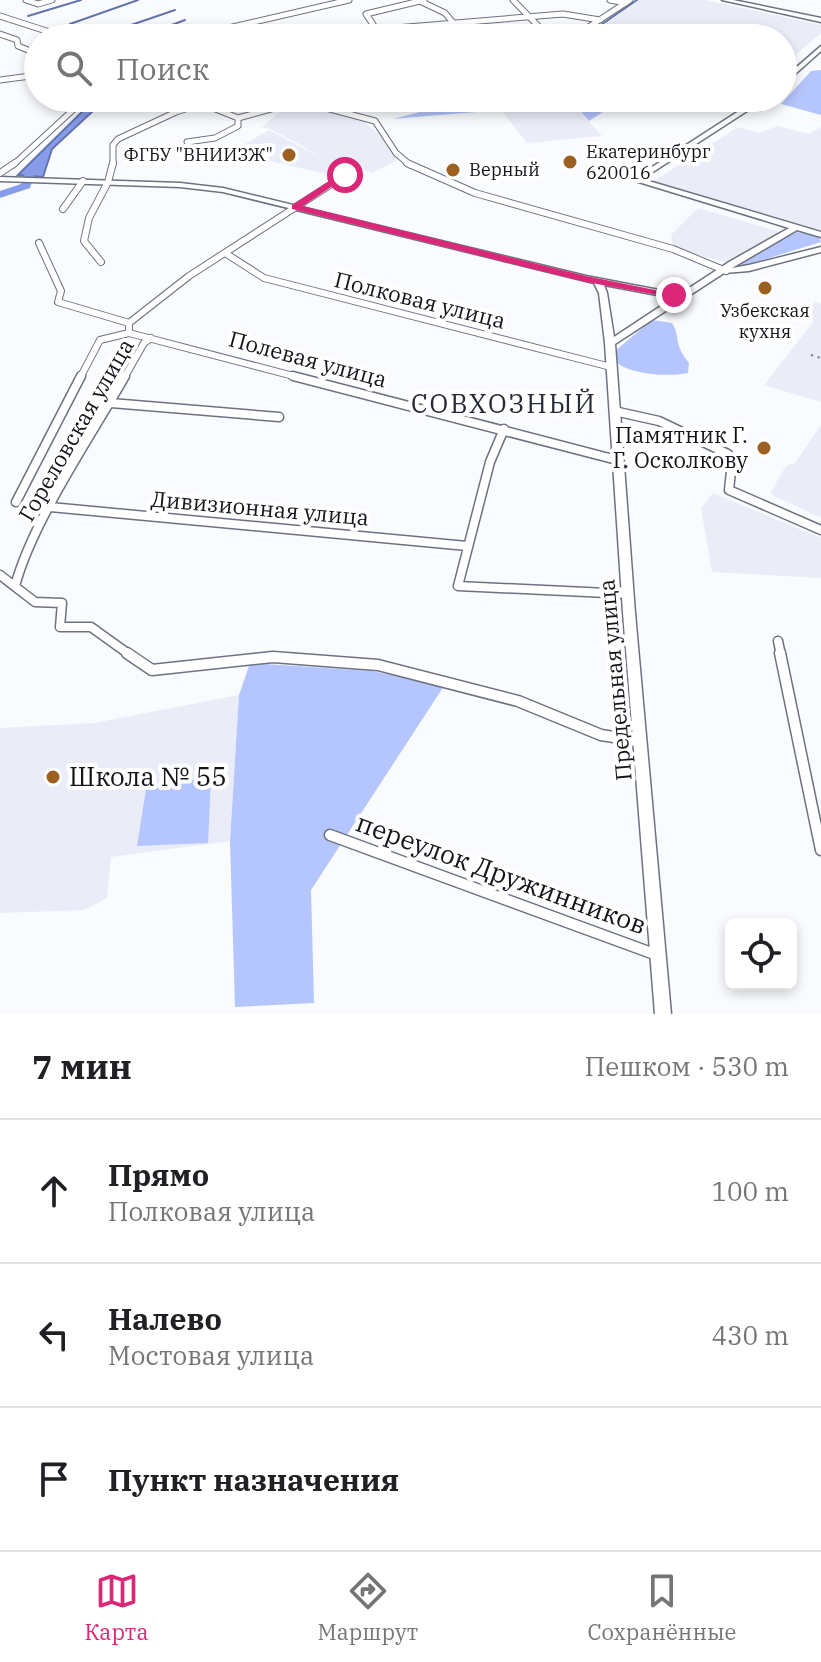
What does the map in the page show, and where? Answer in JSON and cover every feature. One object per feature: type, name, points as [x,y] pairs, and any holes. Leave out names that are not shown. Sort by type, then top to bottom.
[{"type":"street","points":[[26,0],[38,4],[52,0]]},
{"type":"street","points":[[245,24],[349,0]]},
{"type":"street","points":[[373,24],[366,14],[422,0],[445,13],[453,23]]},
{"type":"street","points":[[514,0],[537,24]]},
{"type":"street","points":[[610,0],[628,1]]},
{"type":"street","points":[[725,0],[821,19]]},
{"type":"street","points":[[736,0],[821,19]]},
{"type":"street","points":[[594,24],[628,1]]},
{"type":"street","points":[[440,24],[563,14],[600,20]]},
{"type":"street","points":[[0,16],[25,24]]},
{"type":"street","points":[[0,34],[17,40],[18,46],[24,48]]},
{"type":"street","points":[[797,70],[820,49]]},
{"type":"street","points":[[0,80],[24,77]]},
{"type":"street","points":[[0,176],[71,112]]},
{"type":"street","points":[[101,262],[84,241],[89,218],[113,169],[113,145],[118,139],[176,112]]},
{"type":"street","points":[[224,112],[238,118],[260,112]]},
{"type":"street","points":[[341,112],[375,121],[396,153],[408,164],[475,193],[680,252],[726,271],[821,249]]},
{"type":"street","points":[[742,112],[636,180],[821,235]]},
{"type":"street","points":[[187,142],[215,138],[238,126],[238,118]]},
{"type":"street","points":[[129,323],[225,253],[350,172]]},
{"type":"street","points":[[0,176],[197,186],[598,282],[681,297]]},
{"type":"street","points":[[63,209],[83,181]]},
{"type":"street","points":[[610,343],[726,271],[732,264],[797,227]]},
{"type":"street","points":[[39,243],[61,291],[58,302],[129,323]]},
{"type":"street","name":"Полковая улица","points":[[225,253],[264,278],[611,367]]},
{"type":"street","name":"Предельная улица","points":[[598,282],[603,293],[610,343],[639,741],[663,1014]]},
{"type":"street","points":[[16,502],[100,340],[129,333],[129,323]]},
{"type":"street","name":"Полевая улица","points":[[129,333],[617,460]]},
{"type":"street","name":"Гореловская улица","points":[[15,586],[19,571],[50,507],[144,343],[151,338]]},
{"type":"street","points":[[111,403],[279,417]]},
{"type":"street","points":[[614,411],[659,421],[728,454],[732,462],[729,490],[821,530]]},
{"type":"street","points":[[504,429],[490,462],[458,586],[628,594]]},
{"type":"street","name":"Дивизионная улица","points":[[50,507],[467,546]]},
{"type":"street","points":[[0,575],[35,602],[62,603],[60,627],[91,627],[152,670],[273,657],[378,665],[518,701],[601,735],[639,741]]},
{"type":"street","points":[[778,641],[821,850]]},
{"type":"street","name":"переулок Дружинников","points":[[330,835],[658,955]]},
{"type":"shaded area","points":[[640,0],[705,0],[821,25],[821,33],[797,54],[797,24],[605,24]]},
{"type":"shaded area","points":[[821,70],[821,115],[797,108],[797,86],[811,71]]},
{"type":"shaded area","points":[[82,112],[92,112],[52,149],[43,177],[18,175]]},
{"type":"shaded area","points":[[280,112],[333,112],[362,120],[379,134],[398,160],[372,173],[348,166],[335,176],[231,152],[269,130],[320,157],[303,146],[270,129],[262,127]]},
{"type":"shaded area","points":[[420,112],[477,112],[392,119]]},
{"type":"shaded area","points":[[503,112],[580,112],[602,136],[527,143]]},
{"type":"shaded area","points":[[581,112],[603,112],[589,121]]},
{"type":"shaded area","points":[[778,126],[809,134],[821,127],[821,230],[652,182],[738,127],[759,133]]},
{"type":"shaded area","points":[[698,208],[780,232],[729,263],[674,249],[671,235]]},
{"type":"shaded area","points":[[796,232],[819,237],[821,242],[740,267],[735,265]]},
{"type":"shaded area","points":[[815,302],[821,304],[821,402],[764,385],[814,321],[803,317]]},
{"type":"shaded area","points":[[652,320],[672,323],[681,351],[689,363],[688,373],[651,374],[617,363],[615,351]]},
{"type":"shaded area","points":[[821,425],[821,518],[770,494],[782,472],[795,463]]},
{"type":"shaded area","points":[[713,493],[821,538],[821,578],[712,572],[701,508]]},
{"type":"shaded area","points":[[250,663],[372,671],[444,686],[311,890],[314,1003],[235,1007],[230,841],[239,695]]},
{"type":"shaded area","points":[[239,695],[230,841],[111,857],[107,898],[84,910],[0,913],[0,728],[94,723]]},
{"type":"shaded area","points":[[211,779],[208,843],[137,846],[147,783]]},
{"type":"waterway","points":[[28,16],[81,0]]},
{"type":"waterway","points":[[70,24],[138,0]]},
{"type":"waterway","points":[[602,24],[637,0]]},
{"type":"waterway","points":[[134,24],[175,10]]},
{"type":"waterway","points":[[174,24],[185,20]]},
{"type":"waterway","points":[[0,195],[26,186],[29,175],[42,158]]},
{"type":"railway","points":[[811,355],[821,358]]},
{"type":"place","name":"ФГБУ \"ВНИИЗЖ\"","points":[[289,155]]},
{"type":"place","name":"Екатеринбург 620016","points":[[570,162]]},
{"type":"place","name":"Верный","points":[[453,170]]},
{"type":"place","name":"Узбекская кухня","points":[[765,288]]},
{"type":"place","name":"Памятник Г. Г. Осколкову","points":[[764,448]]},
{"type":"place","name":"Школа № 55","points":[[53,777]]},
{"type":"district","name":"СОВХОЗНЫЙ","points":[[504,404]]},
{"type":"route","points":[[345,175],[295,207],[586,279],[674,295]]}]
